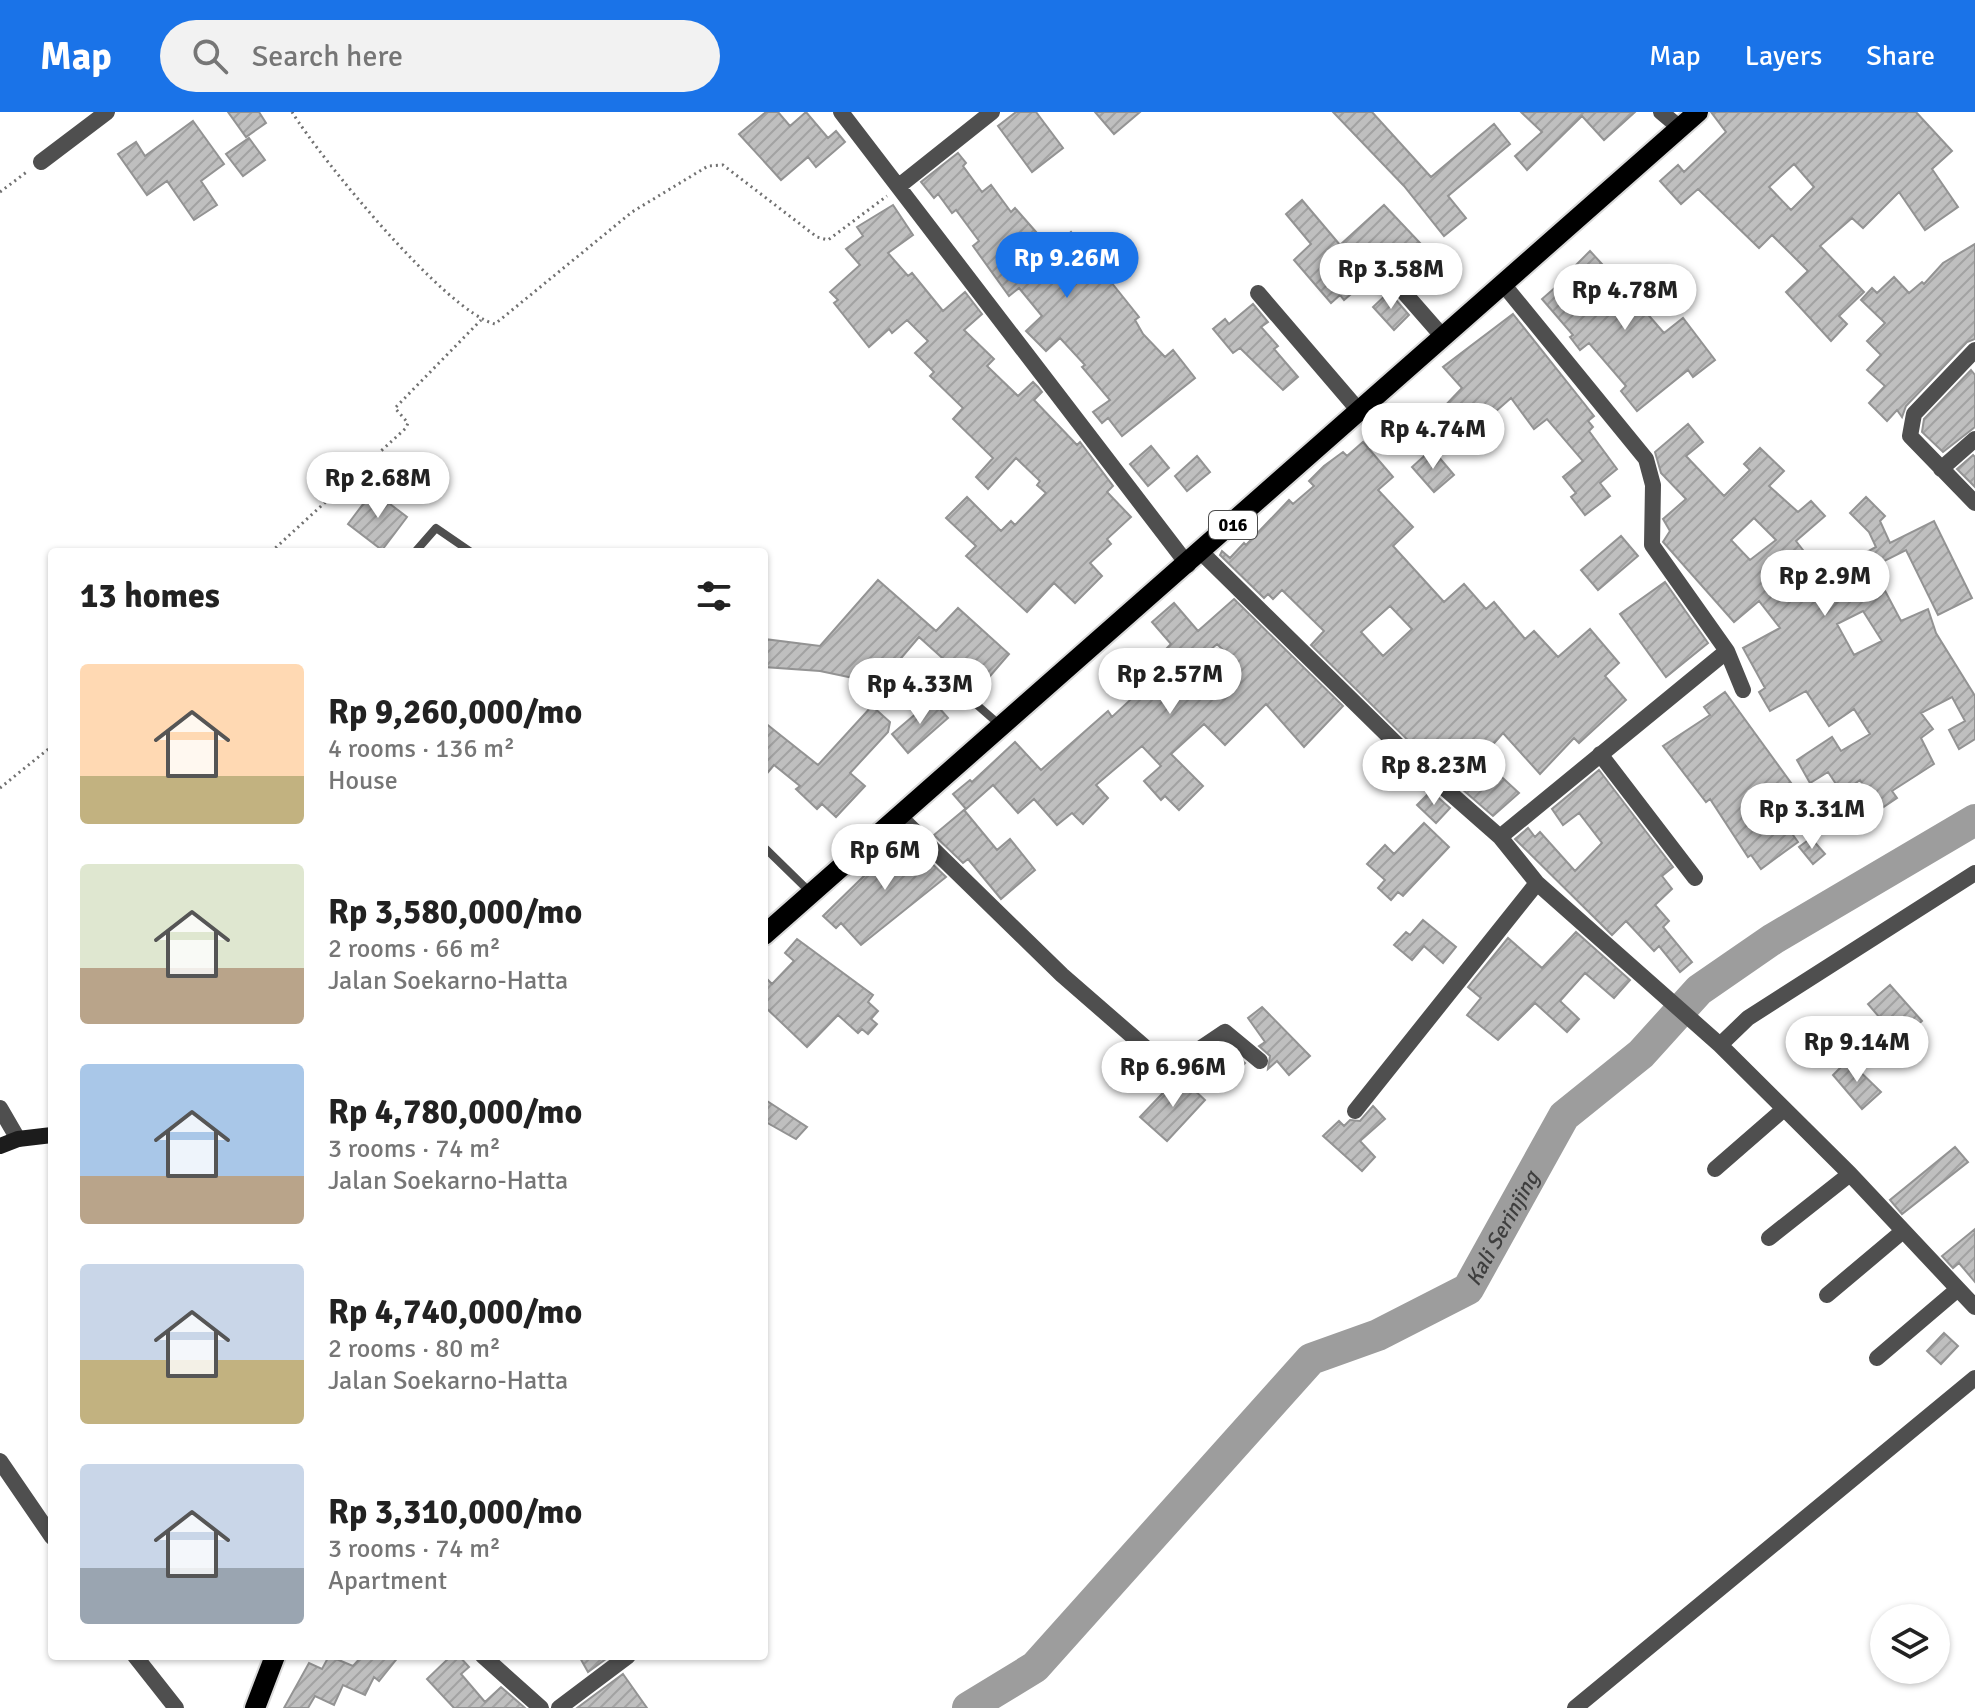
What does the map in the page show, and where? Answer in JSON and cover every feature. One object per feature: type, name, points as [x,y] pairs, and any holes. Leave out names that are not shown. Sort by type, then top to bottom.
[{"type":"main road","name":"016","points":[[768,932],[1360,412],[1434,326],[1503,284],[1698,112]]},
{"type":"main road","points":[[0,1146],[18,1139],[48,1135]]},
{"type":"main road","points":[[255,1708],[273,1660]]},
{"type":"street","points":[[41,162],[107,112]]},
{"type":"street","points":[[841,112],[1195,559],[1500,837],[1537,883],[1720,1045],[1850,1174],[1975,1307]]},
{"type":"street","points":[[899,186],[992,112]]},
{"type":"street","points":[[1661,112],[1680,128]]},
{"type":"street","points":[[1387,273],[1434,326]]},
{"type":"street","points":[[1503,284],[1646,459],[1653,485],[1652,545],[1727,651],[1743,690]]},
{"type":"street","points":[[1258,293],[1360,412]]},
{"type":"street","points":[[1975,350],[1929,395],[1911,421],[1910,436],[1975,503]]},
{"type":"street","points":[[1941,469],[1975,439]]},
{"type":"street","points":[[1500,837],[1727,651]]},
{"type":"street","points":[[1600,754],[1695,878]]},
{"type":"street","points":[[899,816],[1062,975],[1170,1069],[1225,1032],[1260,1061]]},
{"type":"street","points":[[1720,1045],[1748,1018],[1975,873]]},
{"type":"street","points":[[1355,1111],[1537,883]]},
{"type":"street","points":[[0,1108],[18,1139]]},
{"type":"street","points":[[1715,1169],[1784,1109]]},
{"type":"street","points":[[1769,1238],[1850,1174]]},
{"type":"street","points":[[1827,1295],[1903,1231]]},
{"type":"street","points":[[1877,1358],[1958,1289]]},
{"type":"street","points":[[1575,1708],[1975,1378]]},
{"type":"street","points":[[0,1461],[48,1531]]},
{"type":"street","points":[[138,1660],[176,1708]]},
{"type":"street","points":[[487,1660],[541,1708]]},
{"type":"street","points":[[559,1708],[623,1660]]},
{"type":"lane","points":[[418,548],[436,528],[465,548]]},
{"type":"lane","points":[[936,669],[1001,727]]},
{"type":"lane","points":[[768,851],[812,894]]},
{"type":"path","points":[[292,112],[366,210],[442,288],[482,319],[501,322],[632,212],[711,165],[723,165],[817,237],[828,240],[899,186]]},
{"type":"path","points":[[0,192],[41,162]]},
{"type":"path","points":[[275,548],[406,428],[408,423],[395,408],[482,319]]},
{"type":"path","points":[[0,788],[48,749]]},
{"type":"building","points":[[228,112],[259,112],[266,123],[246,137]]},
{"type":"building","points":[[766,112],[778,112],[790,126],[806,112],[828,138],[836,131],[845,142],[816,167],[808,157],[781,180],[739,134]]},
{"type":"building","points":[[1016,112],[1036,112],[1063,148],[1032,172],[998,126]]},
{"type":"building","points":[[1095,112],[1140,112],[1114,134]]},
{"type":"building","points":[[1333,112],[1372,112],[1431,177],[1494,124],[1510,144],[1448,196],[1466,218],[1444,236],[1404,186]]},
{"type":"building","points":[[1521,112],[1635,112],[1604,140],[1582,116],[1527,170],[1515,156],[1542,132]]},
{"type":"building","points":[[1711,112],[1916,112],[1952,151],[1932,169],[1958,207],[1925,230],[1899,192],[1863,228],[1852,218],[1820,246],[1864,292],[1839,316],[1847,324],[1831,341],[1786,292],[1808,271],[1772,235],[1759,248],[1698,189],[1681,204],[1660,181],[1678,165],[1684,172],[1726,132]],"holes":[[[1794,164],[1814,187],[1791,210],[1769,187]]]},
{"type":"building","points":[[193,121],[224,164],[201,181],[217,205],[194,220],[167,181],[147,195],[118,154],[136,142],[145,156]]},
{"type":"building","points":[[249,138],[265,160],[243,176],[226,154]]},
{"type":"building","points":[[958,153],[966,163],[963,166],[982,192],[991,185],[1011,212],[1015,208],[1051,249],[1071,232],[1139,317],[1135,320],[1143,334],[1165,357],[1173,350],[1195,378],[1122,436],[1108,418],[1102,423],[1093,412],[1110,400],[1082,367],[1085,365],[1060,338],[1046,351],[1026,331],[1042,316],[1019,288],[1009,296],[973,246],[979,241],[956,210],[952,213],[938,194],[934,198],[921,182]]},
{"type":"building","points":[[1302,200],[1340,245],[1384,205],[1421,244],[1398,268],[1379,246],[1347,274],[1358,288],[1344,300],[1340,295],[1331,303],[1294,260],[1311,244],[1286,214]]},
{"type":"building","points":[[893,205],[913,235],[888,253],[908,276],[912,273],[943,311],[965,292],[982,314],[964,330],[994,359],[987,366],[1018,396],[1033,382],[1038,387],[1042,392],[1034,400],[1077,445],[1080,442],[1113,486],[1107,492],[1131,517],[1107,539],[1111,544],[1090,563],[1102,576],[1075,603],[1054,583],[1027,612],[966,556],[976,546],[946,518],[967,497],[1001,531],[1011,521],[1015,525],[1046,493],[1037,485],[1040,481],[1016,458],[988,489],[976,477],[993,458],[953,419],[963,408],[930,376],[934,372],[915,353],[928,341],[907,320],[892,333],[889,329],[869,347],[834,303],[838,300],[830,292],[860,265],[846,249],[863,236],[857,227]]},
{"type":"building","points":[[1975,244],[1975,339],[1967,342],[1906,406],[1902,417],[1897,410],[1887,421],[1869,403],[1885,386],[1867,370],[1881,355],[1867,341],[1885,323],[1861,300],[1872,288],[1877,293],[1894,277],[1909,293],[1922,282],[1924,284],[1943,263]]},
{"type":"building","points":[[1590,251],[1625,289],[1632,284],[1643,296],[1637,302],[1664,333],[1683,318],[1715,360],[1693,377],[1688,370],[1637,411],[1621,391],[1626,386],[1589,343],[1580,350],[1570,337],[1573,335],[1542,299],[1573,272],[1571,270]]},
{"type":"building","points":[[1389,292],[1409,315],[1394,330],[1373,307]]},
{"type":"building","points":[[1253,304],[1268,322],[1261,327],[1278,346],[1274,349],[1298,377],[1283,390],[1240,348],[1233,353],[1213,329],[1225,319],[1229,324]]},
{"type":"building","points":[[1513,314],[1594,416],[1588,421],[1593,427],[1589,431],[1617,469],[1600,483],[1610,496],[1585,515],[1571,497],[1576,493],[1563,477],[1583,461],[1547,419],[1534,429],[1511,398],[1469,435],[1441,410],[1462,388],[1443,367]]},
{"type":"building","points":[[1971,370],[1975,375],[1975,427],[1943,452],[1922,432],[1924,419]]},
{"type":"building","points":[[1688,424],[1703,442],[1686,456],[1724,496],[1750,470],[1744,464],[1760,448],[1784,471],[1769,486],[1798,512],[1811,501],[1825,516],[1796,541],[1823,576],[1876,547],[1869,532],[1850,513],[1866,497],[1885,516],[1880,521],[1890,543],[1934,521],[1972,598],[1938,615],[1906,550],[1874,566],[1874,570],[1901,621],[1928,609],[1936,633],[1975,696],[1975,739],[1959,749],[1949,730],[1965,721],[1952,697],[1921,713],[1933,729],[1921,738],[1934,764],[1892,791],[1897,798],[1879,810],[1860,780],[1842,793],[1828,772],[1810,783],[1797,760],[1832,737],[1841,751],[1870,734],[1854,709],[1829,726],[1806,691],[1770,711],[1759,692],[1765,688],[1743,648],[1780,628],[1759,601],[1734,622],[1663,542],[1670,531],[1663,519],[1686,499],[1661,473],[1655,452]],"holes":[[[1754,518],[1776,540],[1750,560],[1731,540]],[[1863,611],[1882,641],[1854,655],[1837,624]]]},
{"type":"building","points":[[1363,442],[1393,477],[1378,490],[1413,527],[1393,546],[1444,602],[1464,584],[1486,609],[1494,602],[1525,639],[1534,631],[1558,657],[1590,629],[1619,663],[1605,676],[1626,700],[1579,743],[1574,738],[1540,774],[1503,733],[1481,758],[1519,793],[1493,816],[1424,756],[1311,645],[1324,631],[1282,590],[1273,599],[1268,594],[1264,598],[1220,555],[1222,551],[1230,558],[1289,500],[1293,504],[1314,486],[1309,481],[1324,466],[1343,452],[1347,456]],"holes":[[[1390,606],[1412,629],[1383,656],[1361,632]]]},
{"type":"building","points":[[1151,446],[1169,468],[1148,486],[1130,464]]},
{"type":"building","points":[[1432,449],[1454,475],[1434,492],[1412,467]]},
{"type":"building","points":[[1973,455],[1975,457],[1975,487],[1957,469]]},
{"type":"building","points":[[1197,456],[1210,472],[1187,491],[1175,476]]},
{"type":"building","points":[[373,491],[407,517],[384,548],[348,524]]},
{"type":"building","points":[[1621,536],[1638,556],[1598,590],[1581,570]]},
{"type":"building","points":[[878,580],[936,631],[958,608],[1009,654],[978,690],[919,637],[896,664],[905,666],[898,693],[854,689],[858,679],[820,671],[768,667],[768,640],[820,646]]},
{"type":"building","points":[[1665,582],[1708,643],[1666,677],[1620,614]]},
{"type":"building","points":[[1234,599],[1343,706],[1304,747],[1266,704],[1225,745],[1204,724],[1171,754],[1203,786],[1179,810],[1165,796],[1161,800],[1144,781],[1161,766],[1142,746],[1096,785],[1108,798],[1083,824],[1072,813],[1057,825],[1034,799],[1018,813],[993,785],[966,809],[953,794],[970,780],[972,782],[1015,742],[1041,770],[1108,711],[1112,717],[1157,675],[1149,666],[1171,644],[1152,622],[1174,603],[1198,631]],"holes":[[[1217,644],[1236,663],[1208,691],[1187,670]]]},
{"type":"building","points":[[1725,692],[1794,787],[1770,803],[1798,842],[1761,869],[1751,855],[1748,857],[1710,799],[1706,802],[1663,746],[1710,715],[1704,707]]},
{"type":"building","points":[[932,700],[948,718],[908,753],[892,734]]},
{"type":"building","points":[[872,706],[890,722],[888,732],[850,773],[865,786],[836,817],[822,804],[817,809],[796,789],[800,786],[774,765],[768,772],[768,725],[818,765]]},
{"type":"building","points":[[1599,770],[1673,867],[1662,876],[1672,889],[1655,905],[1669,921],[1663,927],[1692,962],[1680,972],[1659,946],[1654,951],[1626,921],[1612,935],[1515,839],[1528,828],[1535,837],[1540,832],[1575,871],[1602,843],[1579,813],[1563,825],[1552,809]]},
{"type":"building","points":[[1431,791],[1450,808],[1436,823],[1417,805]]},
{"type":"building","points":[[964,810],[997,850],[1010,839],[1035,870],[1001,899],[968,859],[963,863],[934,835]]},
{"type":"building","points":[[1424,823],[1449,847],[1403,896],[1398,892],[1391,900],[1378,888],[1385,880],[1367,864],[1385,845],[1394,854]]},
{"type":"building","points":[[904,837],[946,877],[861,945],[841,923],[836,928],[823,916]]},
{"type":"building","points":[[1811,838],[1825,854],[1813,864],[1799,847]]},
{"type":"building","points":[[1423,920],[1456,947],[1443,963],[1424,946],[1412,960],[1394,945],[1406,932],[1410,935]]},
{"type":"building","points":[[1576,932],[1630,980],[1614,998],[1585,973],[1560,1001],[1579,1019],[1567,1032],[1535,1003],[1498,1040],[1467,1015],[1481,998],[1468,987],[1508,938],[1542,968]]},
{"type":"building","points":[[797,939],[873,995],[868,1002],[878,1011],[871,1019],[877,1024],[868,1034],[862,1029],[858,1033],[838,1015],[807,1047],[768,1010],[768,980],[772,984],[794,961],[785,953]]},
{"type":"building","points":[[1890,985],[1922,1021],[1888,1052],[1873,1035],[1886,1025],[1868,1004]]},
{"type":"building","points":[[1262,1007],[1310,1056],[1289,1075],[1277,1061],[1268,1069],[1270,1056],[1259,1046],[1265,1042],[1248,1018]]},
{"type":"building","points":[[1224,1046],[1245,1063],[1226,1083],[1204,1062]]},
{"type":"building","points":[[1848,1060],[1881,1092],[1862,1109],[1833,1075]]},
{"type":"building","points":[[1179,1076],[1205,1100],[1167,1141],[1140,1117]]},
{"type":"building","points":[[768,1102],[807,1127],[796,1139],[768,1123]]},
{"type":"building","points":[[1373,1106],[1385,1119],[1360,1141],[1375,1157],[1362,1171],[1323,1136],[1339,1121],[1344,1126],[1350,1120],[1360,1121]]},
{"type":"building","points":[[1955,1147],[1968,1162],[1902,1214],[1890,1200]]},
{"type":"building","points":[[1975,1229],[1975,1282],[1959,1263],[1953,1268],[1942,1256]]},
{"type":"building","points":[[1944,1333],[1958,1346],[1941,1364],[1927,1351]]},
{"type":"building","points":[[327,1660],[339,1660],[353,1666],[358,1660],[396,1660],[379,1681],[374,1677],[365,1695],[343,1685],[334,1705],[315,1696],[308,1708],[284,1708],[309,1663],[322,1669]]},
{"type":"building","points":[[447,1660],[463,1660],[469,1667],[461,1674],[485,1702],[501,1687],[525,1708],[454,1708],[427,1679]]},
{"type":"building","points":[[581,1660],[604,1660],[588,1672]]},
{"type":"building","points":[[623,1674],[647,1708],[577,1708]]},
{"type":"waterway","name":"Kali Serinjing","points":[[968,1708],[1035,1667],[1311,1359],[1378,1335],[1468,1289],[1564,1116],[1641,1054],[1699,990],[1773,939],[1975,820]]}]
